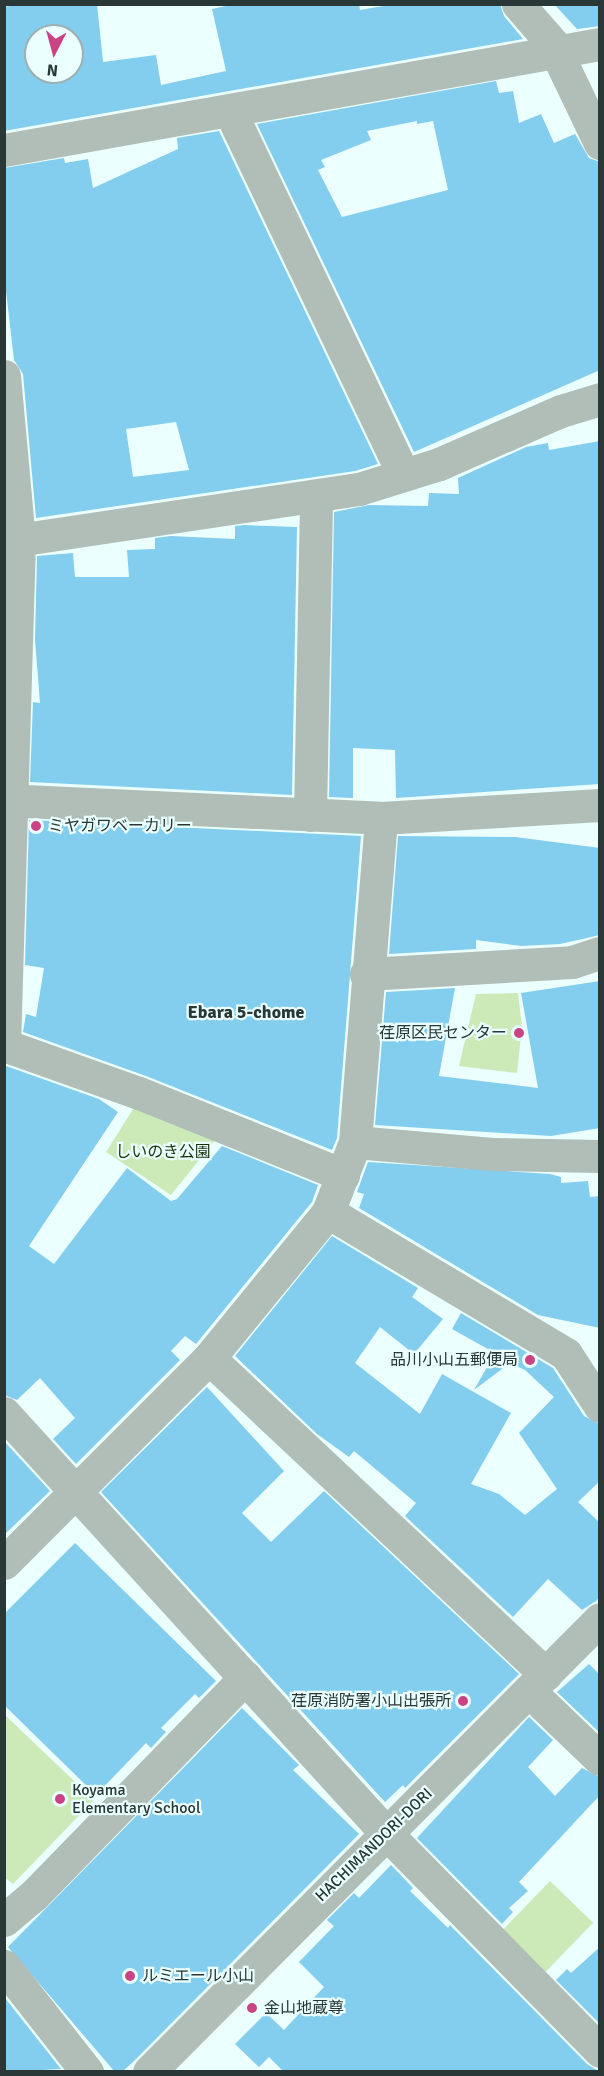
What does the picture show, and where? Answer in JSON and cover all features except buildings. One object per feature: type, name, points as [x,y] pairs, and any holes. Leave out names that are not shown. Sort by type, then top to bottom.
[{"type":"street","points":[[518,4],[556,54],[600,143]]},
{"type":"street","points":[[4,150],[556,54],[600,44]]},
{"type":"street","points":[[230,111],[404,475]]},
{"type":"street","points":[[4,376],[12,541],[4,1034]]},
{"type":"street","points":[[12,541],[316,497],[440,464],[561,411],[600,399]]},
{"type":"street","points":[[310,815],[316,497]]},
{"type":"street","points":[[8,800],[381,818],[600,805]]},
{"type":"street","points":[[4,1563],[209,1358],[328,1212],[355,1142],[366,974],[381,818]]},
{"type":"street","points":[[366,974],[572,962],[600,953]]},
{"type":"street","points":[[4,1046],[139,1093],[343,1175]]},
{"type":"street","points":[[355,1142],[492,1154],[600,1156]]},
{"type":"street","points":[[328,1212],[566,1354],[600,1406]]},
{"type":"street","points":[[209,1358],[537,1683],[600,1759]]},
{"type":"street","points":[[4,1413],[387,1834],[600,2051]]},
{"type":"street","name":"HACHIMANDORI-DORI","points":[[149,2072],[294,1922],[387,1834],[600,1619]]},
{"type":"street","points":[[4,1920],[33,1896],[246,1677]]},
{"type":"street","points":[[4,1966],[87,2072]]},
{"type":"green space","points":[[518,993],[522,1027],[517,1073],[459,1066],[476,994]]},
{"type":"green space","name":"しいのき公園","points":[[135,1106],[216,1139],[171,1195],[106,1152]]},
{"type":"green space","points":[[4,1714],[94,1800],[13,1884],[5,1878]]},
{"type":"green space","points":[[550,1881],[593,1923],[544,1974],[501,1932]]},
{"type":"place","name":"ミヤガワベーカリー","points":[[36,826]]},
{"type":"place","name":"荏原区民センター","points":[[519,1033]]},
{"type":"place","name":"品川小山五郵便局","points":[[530,1360]]},
{"type":"place","name":"荏原消防署小山出張所","points":[[463,1701]]},
{"type":"place","name":"Koyama Elementary School","points":[[60,1799]]},
{"type":"place","name":"ルミエール小山","points":[[130,1976]]},
{"type":"place","name":"金山地蔵尊","points":[[252,2008]]},
{"type":"district","name":"Ebara 5-chome","points":[[246,1012]]}]
